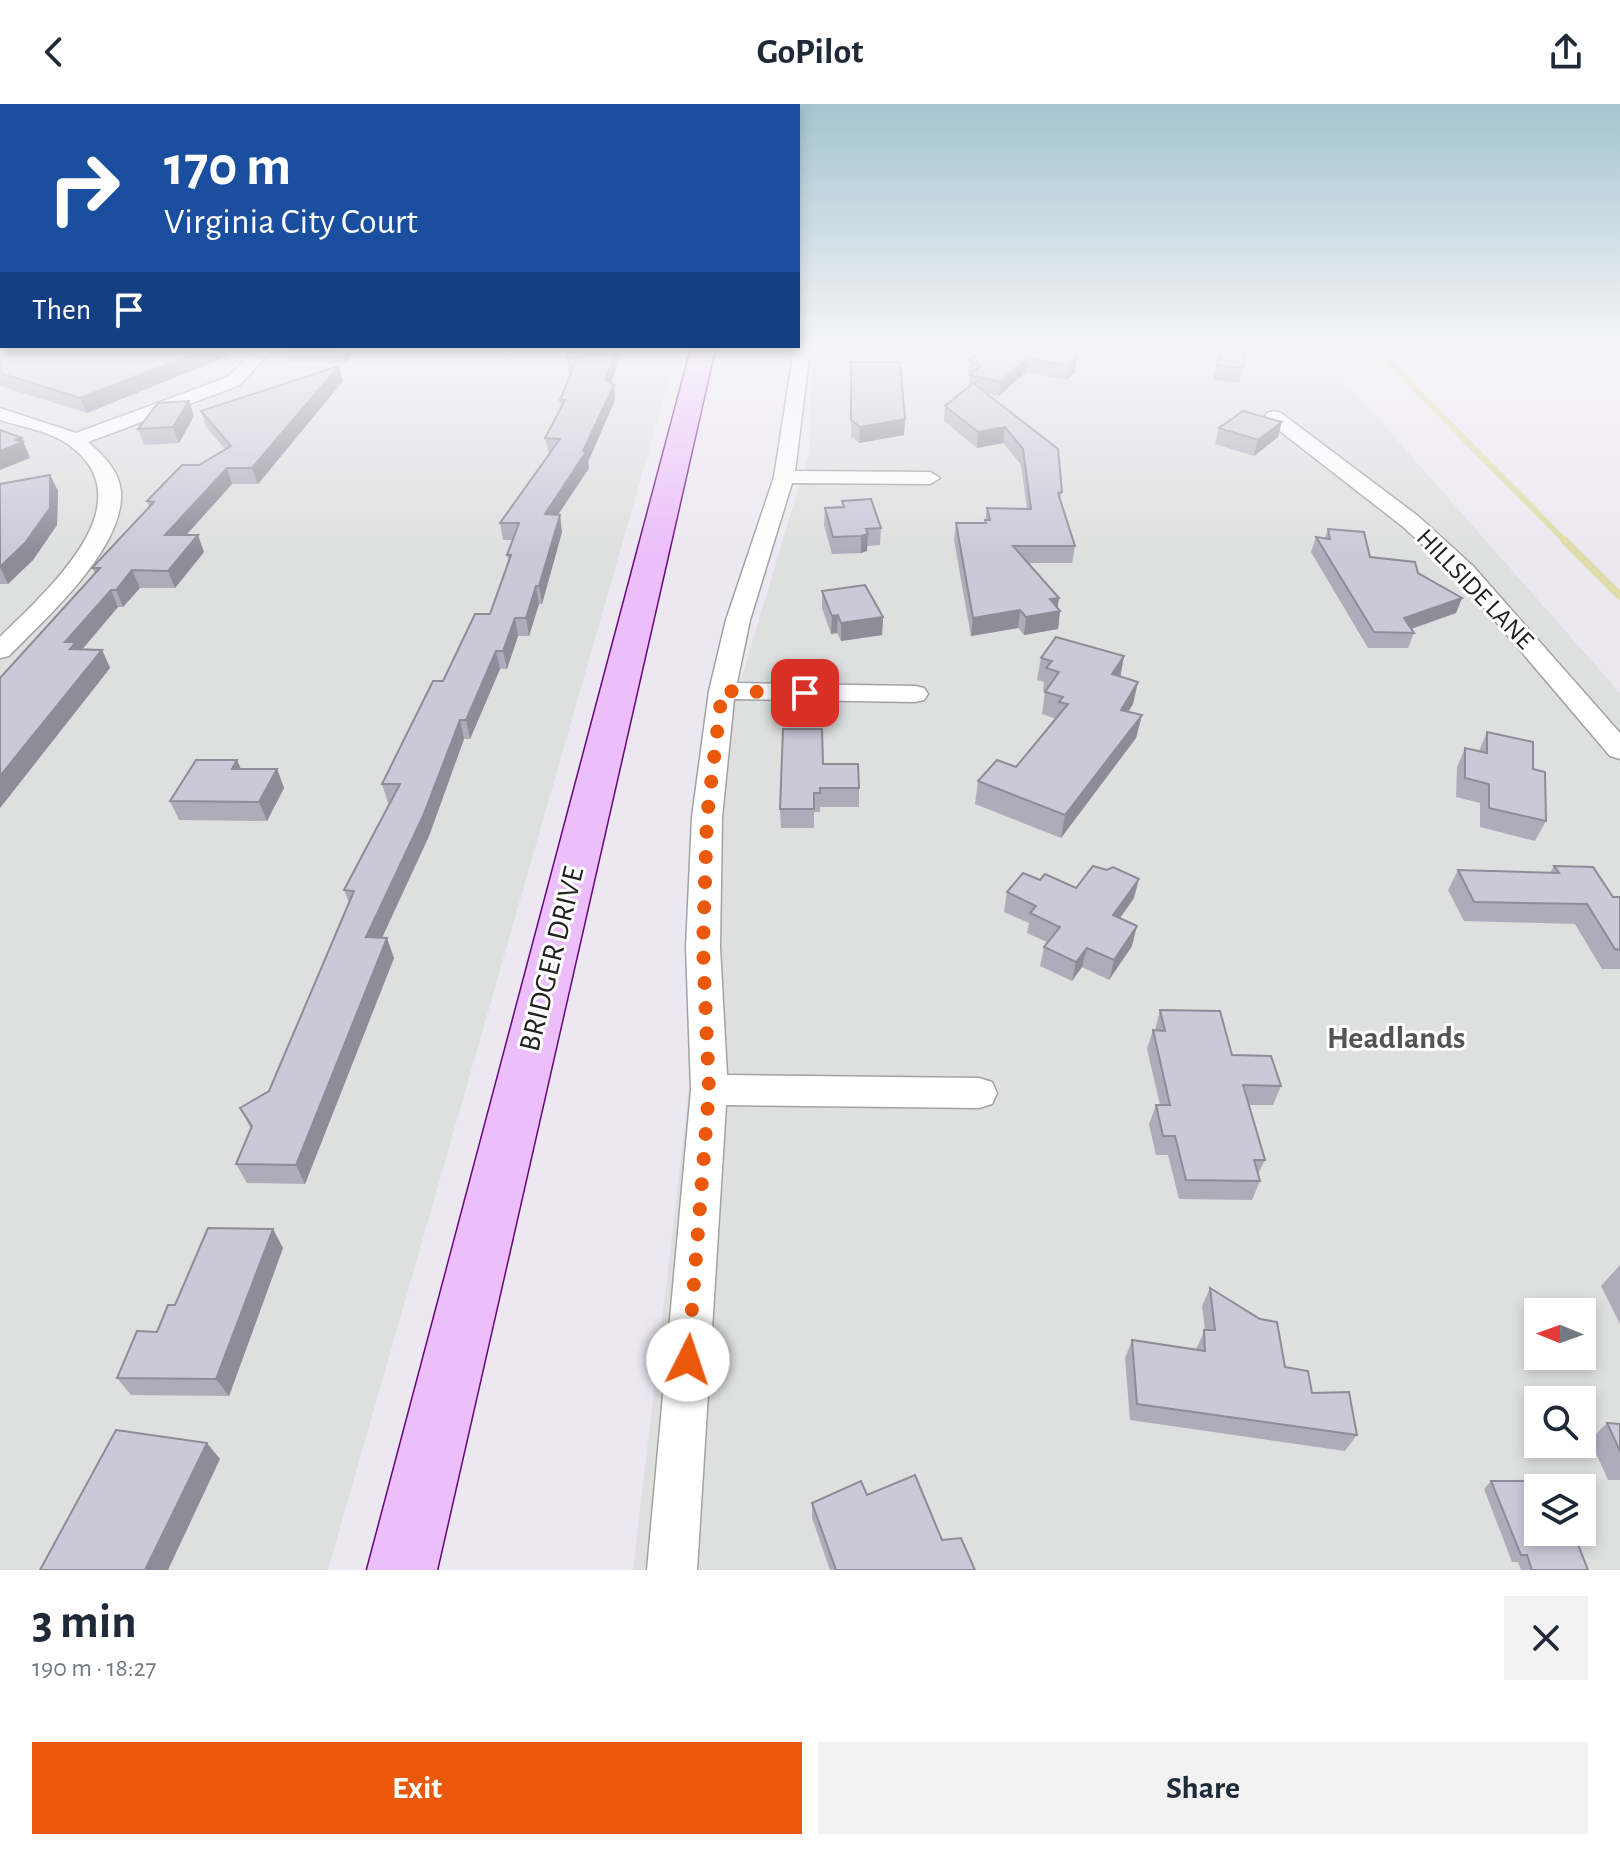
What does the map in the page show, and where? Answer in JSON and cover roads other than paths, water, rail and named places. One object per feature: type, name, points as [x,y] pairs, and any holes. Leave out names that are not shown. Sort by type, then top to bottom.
[{"type":"main road","name":"BRIDGER DRIVE","points":[[402,1570],[686,417]]},
{"type":"street","points":[[0,651],[88,555],[108,521],[111,489],[101,464],[75,440],[10,417]]},
{"type":"street","points":[[75,440],[136,417]]},
{"type":"street","points":[[672,1570],[709,1090],[703,947],[707,817],[722,691],[738,620],[784,477],[792,417]]},
{"type":"street","name":"HILLSIDE LANE","points":[[1275,417],[1410,521],[1465,571],[1620,750]]},
{"type":"street","points":[[784,477],[930,478]]},
{"type":"street","points":[[722,691],[915,694]]},
{"type":"street","points":[[709,1090],[979,1093]]},
{"type":"waterway","points":[[1443,417],[1567,543]]},
{"type":"waterway","points":[[1567,543],[1620,596]]},
{"type":"district","name":"Headlands","points":[[1396,1038]]}]
